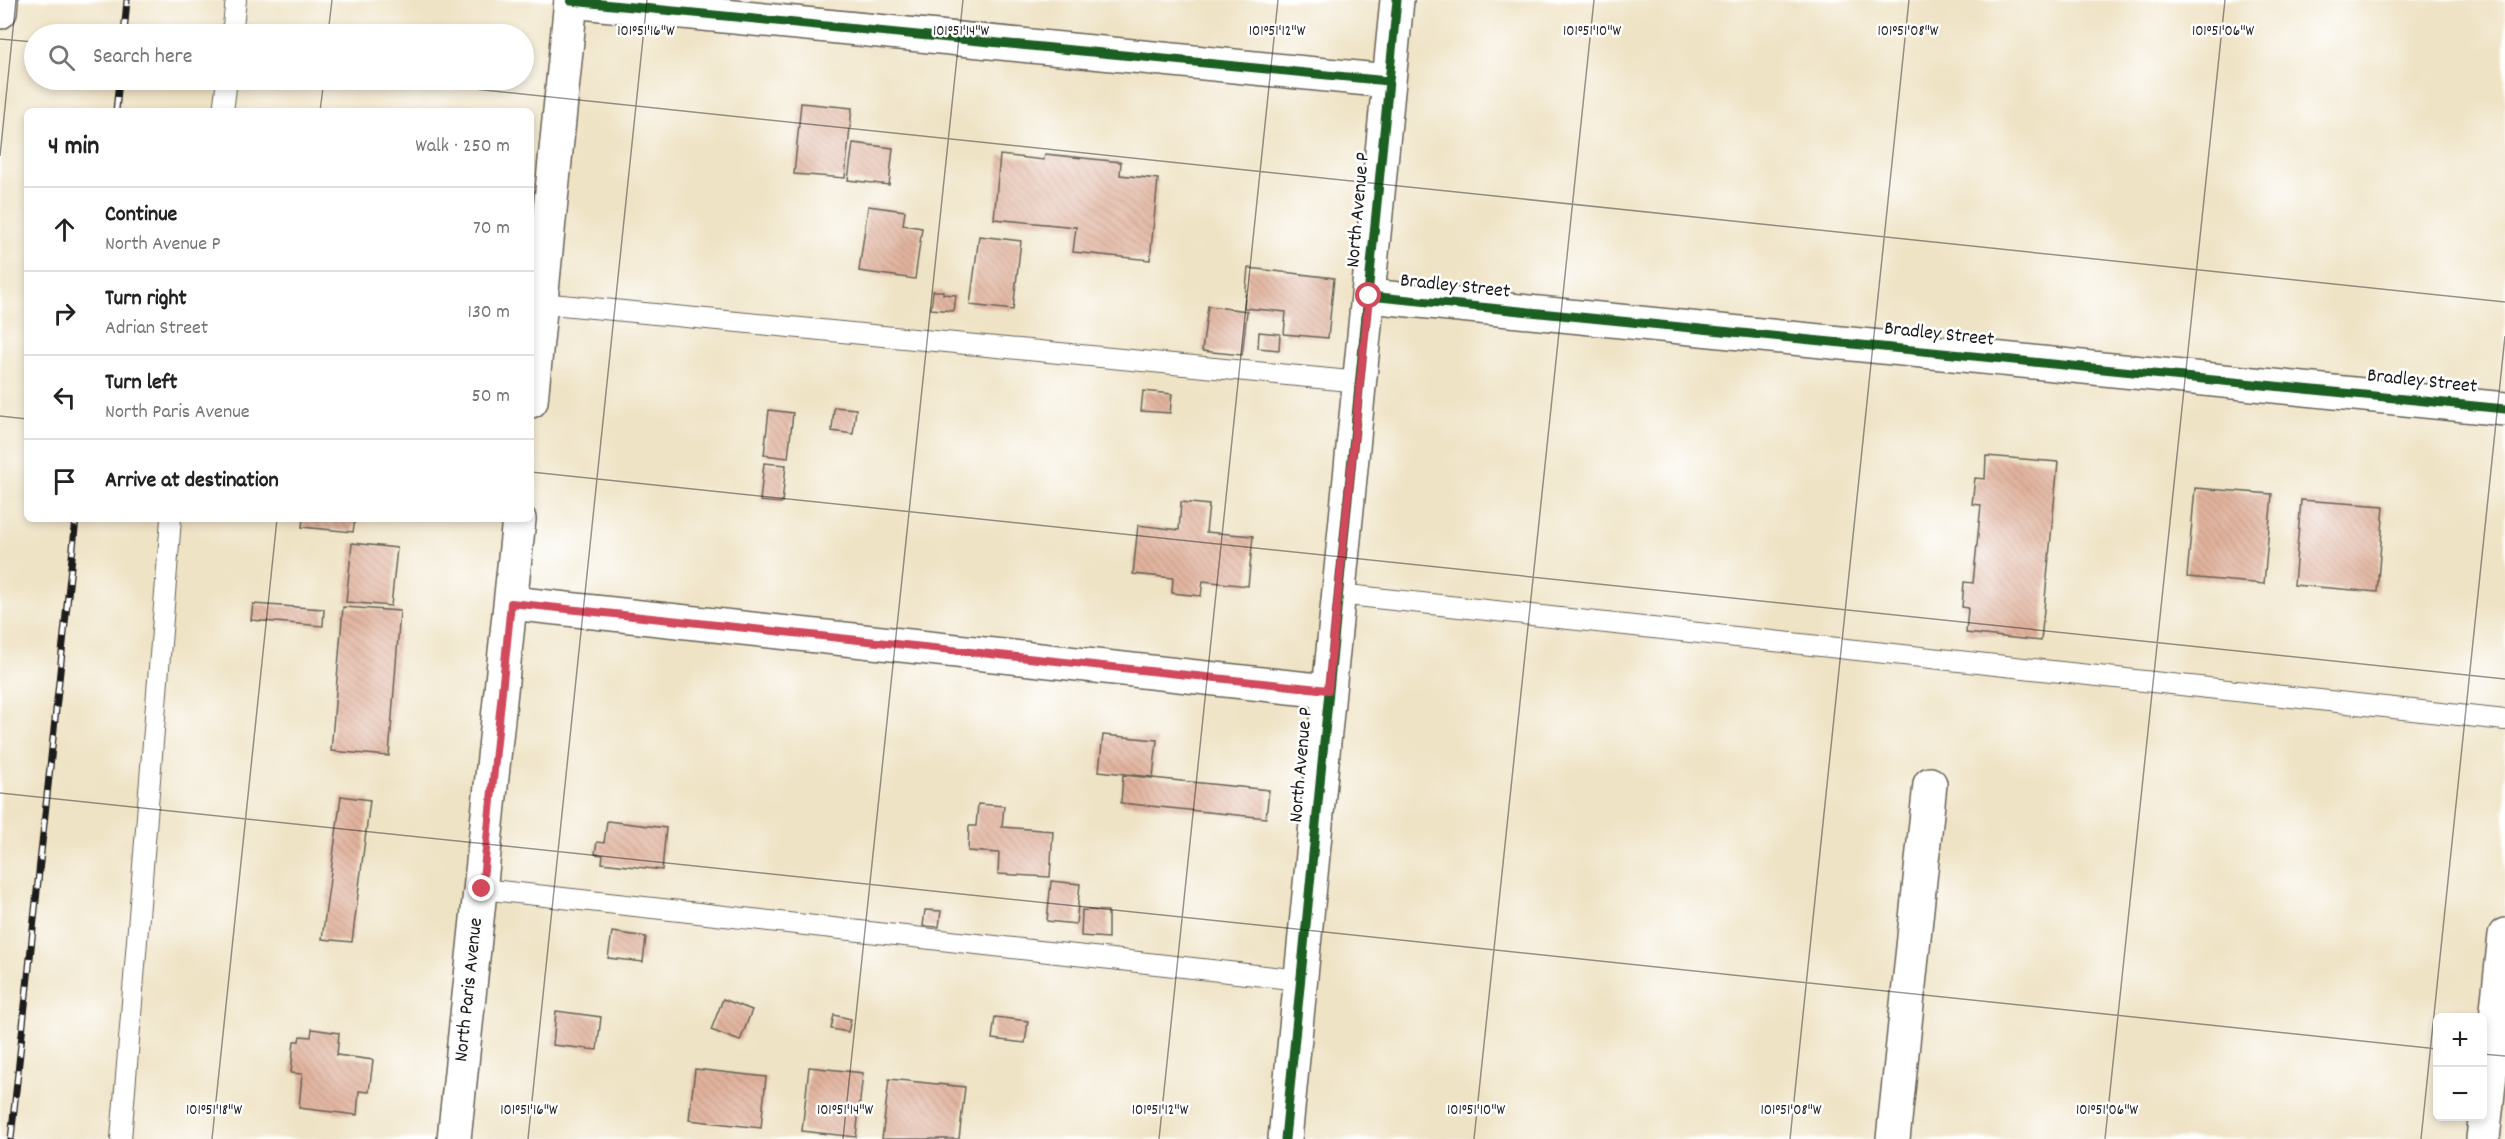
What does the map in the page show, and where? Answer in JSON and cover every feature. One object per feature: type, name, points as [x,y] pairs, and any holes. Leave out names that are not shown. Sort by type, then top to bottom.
[{"type":"street","points":[[0,12],[1,0]]},
{"type":"street","points":[[534,372],[571,0],[1388,81]]},
{"type":"street","name":"North Avenue P","points":[[1285,1139],[1397,0]]},
{"type":"street","name":"Bradley Street","points":[[1369,296],[2505,409]]},
{"type":"street","name":"North Paris Avenue","points":[[454,1139],[519,522]]},
{"type":"street","points":[[511,603],[1328,690]]},
{"type":"street","points":[[1893,1139],[1930,784]]},
{"type":"street","points":[[2483,1139],[2499,1038],[2505,936]]},
{"type":"lane","points":[[233,24],[236,0]]},
{"type":"lane","points":[[224,108],[226,90]]},
{"type":"lane","points":[[541,303],[1360,382]]},
{"type":"lane","points":[[121,1139],[171,522]]},
{"type":"lane","points":[[1338,594],[2505,720]]},
{"type":"lane","points":[[482,889],[1300,980]]},
{"type":"building","points":[[801,103],[852,108],[845,178],[794,174]]},
{"type":"building","points":[[853,143],[893,148],[889,185],[848,180]]},
{"type":"building","points":[[1045,154],[1121,162],[1120,175],[1158,179],[1150,260],[1073,252],[1076,227],[994,219],[1000,155],[1044,160]]},
{"type":"building","points":[[868,206],[905,211],[903,225],[922,228],[915,279],[859,271]]},
{"type":"building","points":[[979,236],[1021,241],[1013,310],[970,305]]},
{"type":"building","points":[[1248,268],[1334,278],[1328,338],[1284,334],[1286,312],[1244,308]]},
{"type":"building","points":[[933,291],[956,295],[954,311],[931,309]]},
{"type":"building","points":[[1208,306],[1247,311],[1242,355],[1202,351]]},
{"type":"building","points":[[1259,332],[1280,334],[1279,350],[1258,348]]},
{"type":"building","points":[[1143,391],[1172,394],[1170,413],[1141,411]]},
{"type":"building","points":[[834,407],[856,409],[853,434],[832,431]]},
{"type":"building","points":[[769,410],[793,413],[788,458],[764,455]]},
{"type":"building","points":[[1986,456],[2058,462],[2041,641],[1966,633],[1968,608],[1962,607],[1964,582],[1973,583],[1981,505],[1972,504],[1975,478],[1985,479]]},
{"type":"building","points":[[764,463],[786,465],[782,503],[760,501]]},
{"type":"building","points":[[2195,488],[2272,494],[2264,584],[2187,577]]},
{"type":"building","points":[[2301,500],[2384,506],[2377,592],[2294,585]]},
{"type":"building","points":[[1181,502],[1209,505],[1206,532],[1253,536],[1248,586],[1203,581],[1201,596],[1172,593],[1173,578],[1133,574],[1138,525],[1179,530]]},
{"type":"building","points":[[303,522],[355,522],[353,532],[302,527]]},
{"type":"building","points":[[352,543],[397,548],[391,606],[346,602]]},
{"type":"building","points":[[253,604],[324,609],[323,626],[251,620]]},
{"type":"building","points":[[343,607],[400,611],[389,756],[331,751]]},
{"type":"building","points":[[1103,735],[1157,740],[1153,777],[1099,771]]},
{"type":"building","points":[[1123,775],[1269,790],[1266,818],[1121,803]]},
{"type":"building","points":[[341,796],[370,800],[352,942],[322,939]]},
{"type":"building","points":[[978,804],[1004,806],[1002,827],[1053,831],[1050,877],[998,874],[999,853],[968,851],[969,826],[976,826]]},
{"type":"building","points":[[607,821],[666,828],[662,870],[602,863],[603,855],[595,854],[597,842],[604,843]]},
{"type":"building","points":[[1051,881],[1080,884],[1076,924],[1047,921]]},
{"type":"building","points":[[925,910],[941,911],[939,927],[923,926]]},
{"type":"building","points":[[1082,910],[1108,911],[1108,938],[1081,936]]},
{"type":"building","points":[[612,932],[646,937],[643,962],[608,958]]},
{"type":"building","points":[[723,999],[752,1010],[740,1041],[711,1030]]},
{"type":"building","points":[[556,1011],[601,1017],[597,1050],[553,1045]]},
{"type":"building","points":[[834,1015],[851,1019],[848,1032],[831,1029]]},
{"type":"building","points":[[995,1017],[1028,1021],[1025,1043],[992,1039]]},
{"type":"building","points":[[312,1029],[339,1033],[337,1055],[373,1060],[369,1092],[359,1091],[357,1115],[299,1108],[302,1074],[291,1073],[294,1041],[299,1041],[300,1036],[311,1037]]},
{"type":"building","points":[[809,1067],[863,1073],[856,1137],[802,1131]]},
{"type":"building","points":[[695,1069],[766,1077],[761,1128],[689,1120]]},
{"type":"building","points":[[889,1079],[965,1087],[959,1139],[882,1139]]},
{"type":"railway","points":[[125,24],[127,0]]},
{"type":"railway","points":[[116,108],[118,90]]},
{"type":"railway","points":[[11,1139],[76,522]]},
{"type":"cycle path","points":[[1285,1139],[1397,0]]},
{"type":"cycle path","points":[[571,1],[1388,81]]},
{"type":"cycle path","points":[[1369,296],[2505,409]]},
{"type":"route","points":[[482,889],[511,603],[1328,690],[1369,296]]}]
